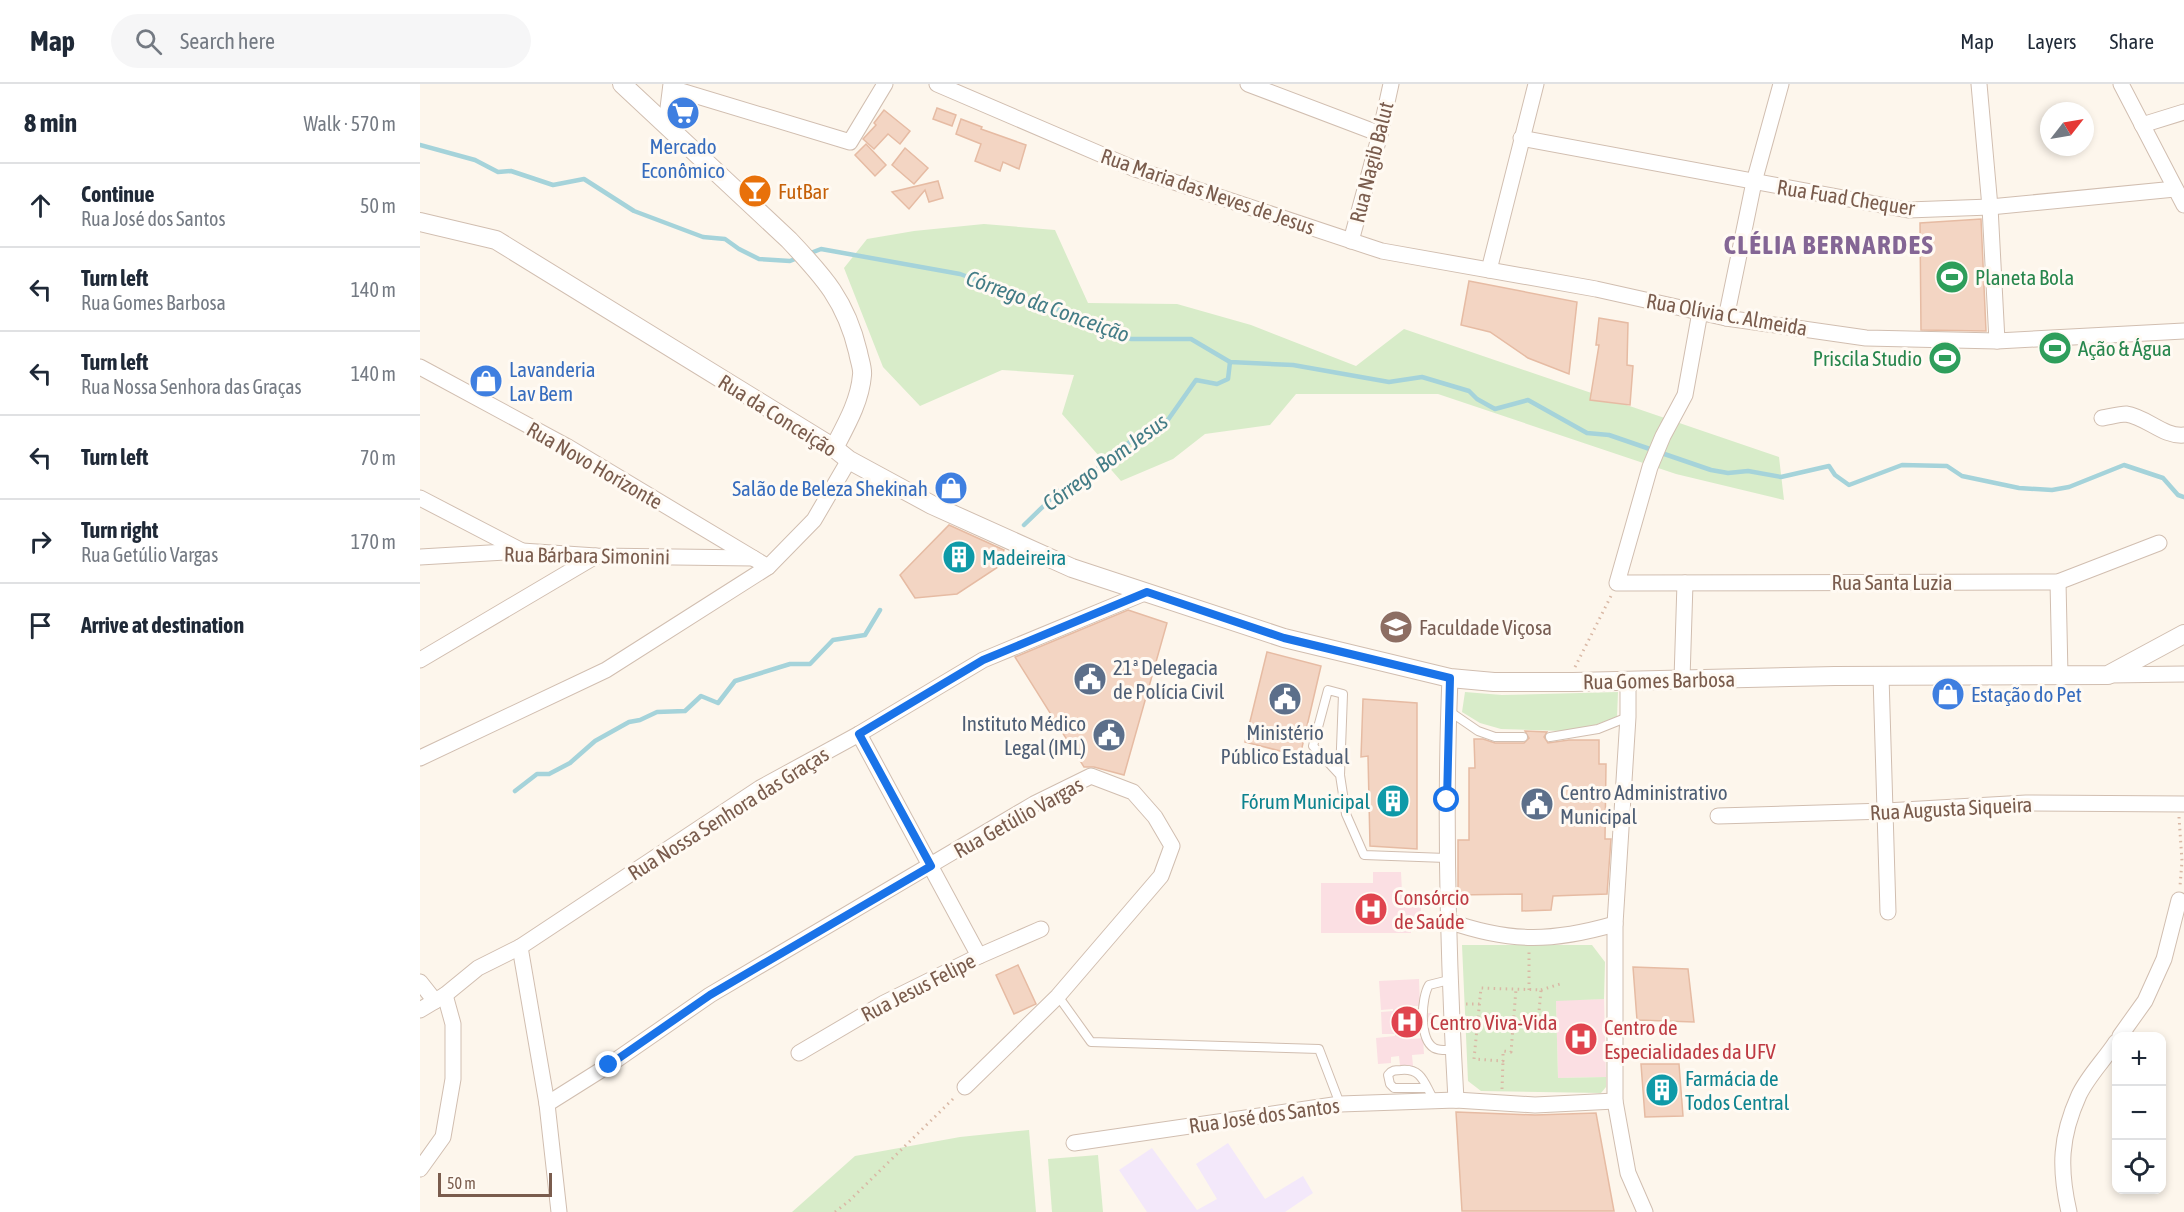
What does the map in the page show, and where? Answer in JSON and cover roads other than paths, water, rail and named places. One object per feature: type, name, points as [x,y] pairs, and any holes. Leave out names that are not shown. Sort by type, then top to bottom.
[{"type":"street","points":[[622,84],[789,240],[814,265],[840,301],[854,334],[862,374],[854,410],[834,448]]},
{"type":"street","points":[[666,124],[671,86],[849,142],[885,84]]},
{"type":"street","name":"Rua Maria das Neves de Jesus","points":[[937,84],[1135,169],[1382,251],[1489,270]]},
{"type":"street","points":[[1248,84],[1380,134]]},
{"type":"street","name":"Rua Nagib Balut","points":[[1351,241],[1391,84]]},
{"type":"street","points":[[1489,270],[1536,84]]},
{"type":"street","points":[[1726,318],[1754,182],[1781,84]]},
{"type":"street","points":[[1979,84],[1990,207],[1997,341]]},
{"type":"street","points":[[2121,84],[2184,205]]},
{"type":"street","points":[[2142,125],[2184,112]]},
{"type":"street","name":"Rua Fuad Chequer","points":[[1521,138],[1908,210],[1990,207],[2175,189]]},
{"type":"street","name":"Rua da Conceição","points":[[420,222],[496,240],[834,448],[849,460],[932,505],[1061,563],[1147,592]]},
{"type":"street","name":"Rua Olívia C. Almeida","points":[[1489,270],[1596,289],[1726,318],[1866,338],[1997,341],[2184,331]]},
{"type":"street","name":"Rua Santa Luzia","points":[[1700,312],[1685,395],[1663,436],[1650,467],[1617,583],[2058,582],[2159,543]]},
{"type":"street","name":"Rua Novo Horizonte","points":[[420,367],[568,447],[768,567]]},
{"type":"street","points":[[2102,418],[2126,414],[2174,436],[2184,435]]},
{"type":"street","points":[[420,758],[606,670],[768,567],[814,520],[849,460]]},
{"type":"street","points":[[420,498],[522,551]]},
{"type":"street","name":"Rua Bárbara Simonini","points":[[420,557],[522,551],[596,556],[753,558]]},
{"type":"street","points":[[420,660],[596,556]]},
{"type":"street","points":[[2058,582],[2060,675]]},
{"type":"street","points":[[1682,679],[1685,583]]},
{"type":"street","name":"Rua Gomes Barbosa","points":[[1147,592],[1284,638],[1450,678],[1494,682],[2184,674]]},
{"type":"street","name":"Rua Nossa Senhora das Graças","points":[[420,1010],[440,998],[478,968],[520,946],[759,788],[859,734],[983,660],[1147,592]]},
{"type":"street","points":[[2108,675],[2184,634]]},
{"type":"street","points":[[1881,676],[1888,912]]},
{"type":"street","points":[[1450,678],[1446,858],[1449,980],[1456,1100]]},
{"type":"street","points":[[1628,680],[1628,717],[1615,924],[1616,1101],[1628,1173],[1645,1212]]},
{"type":"street","points":[[859,734],[979,956]]},
{"type":"street","name":"Rua Getúlio Vargas","points":[[547,1104],[609,1065],[710,995],[1034,804],[1091,776],[1133,792],[1155,817],[1172,846],[1161,876],[1058,996],[965,1087]]},
{"type":"street","name":"Rua Augusta Siqueira","points":[[1718,816],[1886,811],[2025,803],[2182,804]]},
{"type":"street","points":[[2123,1032],[2145,1001],[2164,959],[2179,900]]},
{"type":"street","points":[[1448,921],[1480,932],[1529,938],[1577,935],[1615,924]]},
{"type":"street","name":"Rua Jesus Felipe","points":[[799,1053],[884,1004],[979,956],[1041,928]]},
{"type":"street","points":[[520,946],[547,1104],[559,1212]]},
{"type":"street","points":[[420,982],[440,998],[453,1024],[453,1079],[443,1137],[420,1169]]},
{"type":"street","points":[[2069,1212],[2062,1182],[2064,1137],[2080,1093],[2112,1048]]},
{"type":"street","name":"Rua José dos Santos","points":[[1074,1143],[1340,1104],[1430,1094],[1456,1100],[1535,1105],[1616,1101]]},
{"type":"lane","points":[[1340,776],[1314,746],[1328,690],[1343,694],[1340,776],[1346,814],[1364,855],[1446,858]]},
{"type":"lane","points":[[1449,711],[1478,731],[1495,737],[1523,737]]},
{"type":"lane","points":[[1550,737],[1598,729],[1628,717]]},
{"type":"lane","points":[[1449,980],[1429,985],[1425,992],[1423,1006],[1425,1038],[1432,1047],[1439,1050],[1453,1050]]},
{"type":"lane","points":[[1058,996],[1091,1042],[1319,1049],[1340,1104]]},
{"type":"lane","points":[[1412,1069],[1418,1072],[1430,1094],[1394,1088],[1390,1084],[1388,1075],[1394,1070],[1412,1069]]},
{"type":"waterway","name":"Córrego da Conceição","points":[[420,145],[475,160],[498,172],[511,171],[553,185],[584,179],[634,211],[703,237],[725,239],[759,259],[790,261],[800,257]]},
{"type":"waterway","name":"Córrego da Conceição","points":[[808,254],[821,249],[960,274],[1090,321],[1131,339],[1191,339],[1230,362],[1293,365],[1389,382],[1422,377],[1469,391],[1477,399],[1495,409],[1528,400],[1587,433],[1609,435],[1711,470],[1728,473],[1748,471],[1781,477],[1829,466],[1835,475],[1849,485],[1902,465],[1947,466],[1962,476],[2019,488],[2052,490],[2069,487],[2124,465],[2163,478],[2178,495],[2184,497]]},
{"type":"waterway","name":"Córrego Bom Jesus","points":[[1024,525],[1059,491],[1087,477],[1142,432],[1165,424],[1196,380],[1217,384],[1228,379],[1230,362]]},
{"type":"waterway","name":"Córrego Bom Jesus","points":[[515,791],[537,774],[549,774],[570,763],[595,741],[629,722],[640,720],[657,712],[685,711],[701,696],[718,703],[735,681],[790,664],[810,664],[833,640],[865,635],[880,610]]},
{"type":"place","name":"Mercado Econômico","points":[[683,113]]},
{"type":"place","name":"FutBar","points":[[755,191]]},
{"type":"place","name":"Planeta Bola","points":[[1952,277]]},
{"type":"place","name":"Ação & Água","points":[[2055,348]]},
{"type":"place","name":"Priscila Studio","points":[[1945,358]]},
{"type":"place","name":"Lavanderia Lav Bem","points":[[486,381]]},
{"type":"place","name":"Salão de Beleza Shekinah","points":[[951,488]]},
{"type":"place","name":"Madeireira","points":[[959,557]]},
{"type":"place","name":"Faculdade Viçosa","points":[[1396,627]]},
{"type":"place","name":"21ª Delegacia de Polícia Civil","points":[[1090,679]]},
{"type":"place","name":"Estação do Pet","points":[[1948,694]]},
{"type":"place","name":"Ministério Público Estadual","points":[[1285,699]]},
{"type":"place","name":"Instituto Médico Legal (IML)","points":[[1109,735]]},
{"type":"place","name":"Fórum Municipal","points":[[1393,801]]},
{"type":"place","name":"Centro Administrativo Municipal","points":[[1537,804]]},
{"type":"place","name":"Consórcio de Saúde","points":[[1371,909]]},
{"type":"place","name":"Centro Viva-Vida","points":[[1407,1022]]},
{"type":"place","name":"Centro de Especialidades da UFV","points":[[1581,1039]]},
{"type":"place","name":"Farmácia de Todos Central","points":[[1662,1090]]},
{"type":"district","name":"CLÉLIA BERNARDES","points":[[1829,244]]}]
